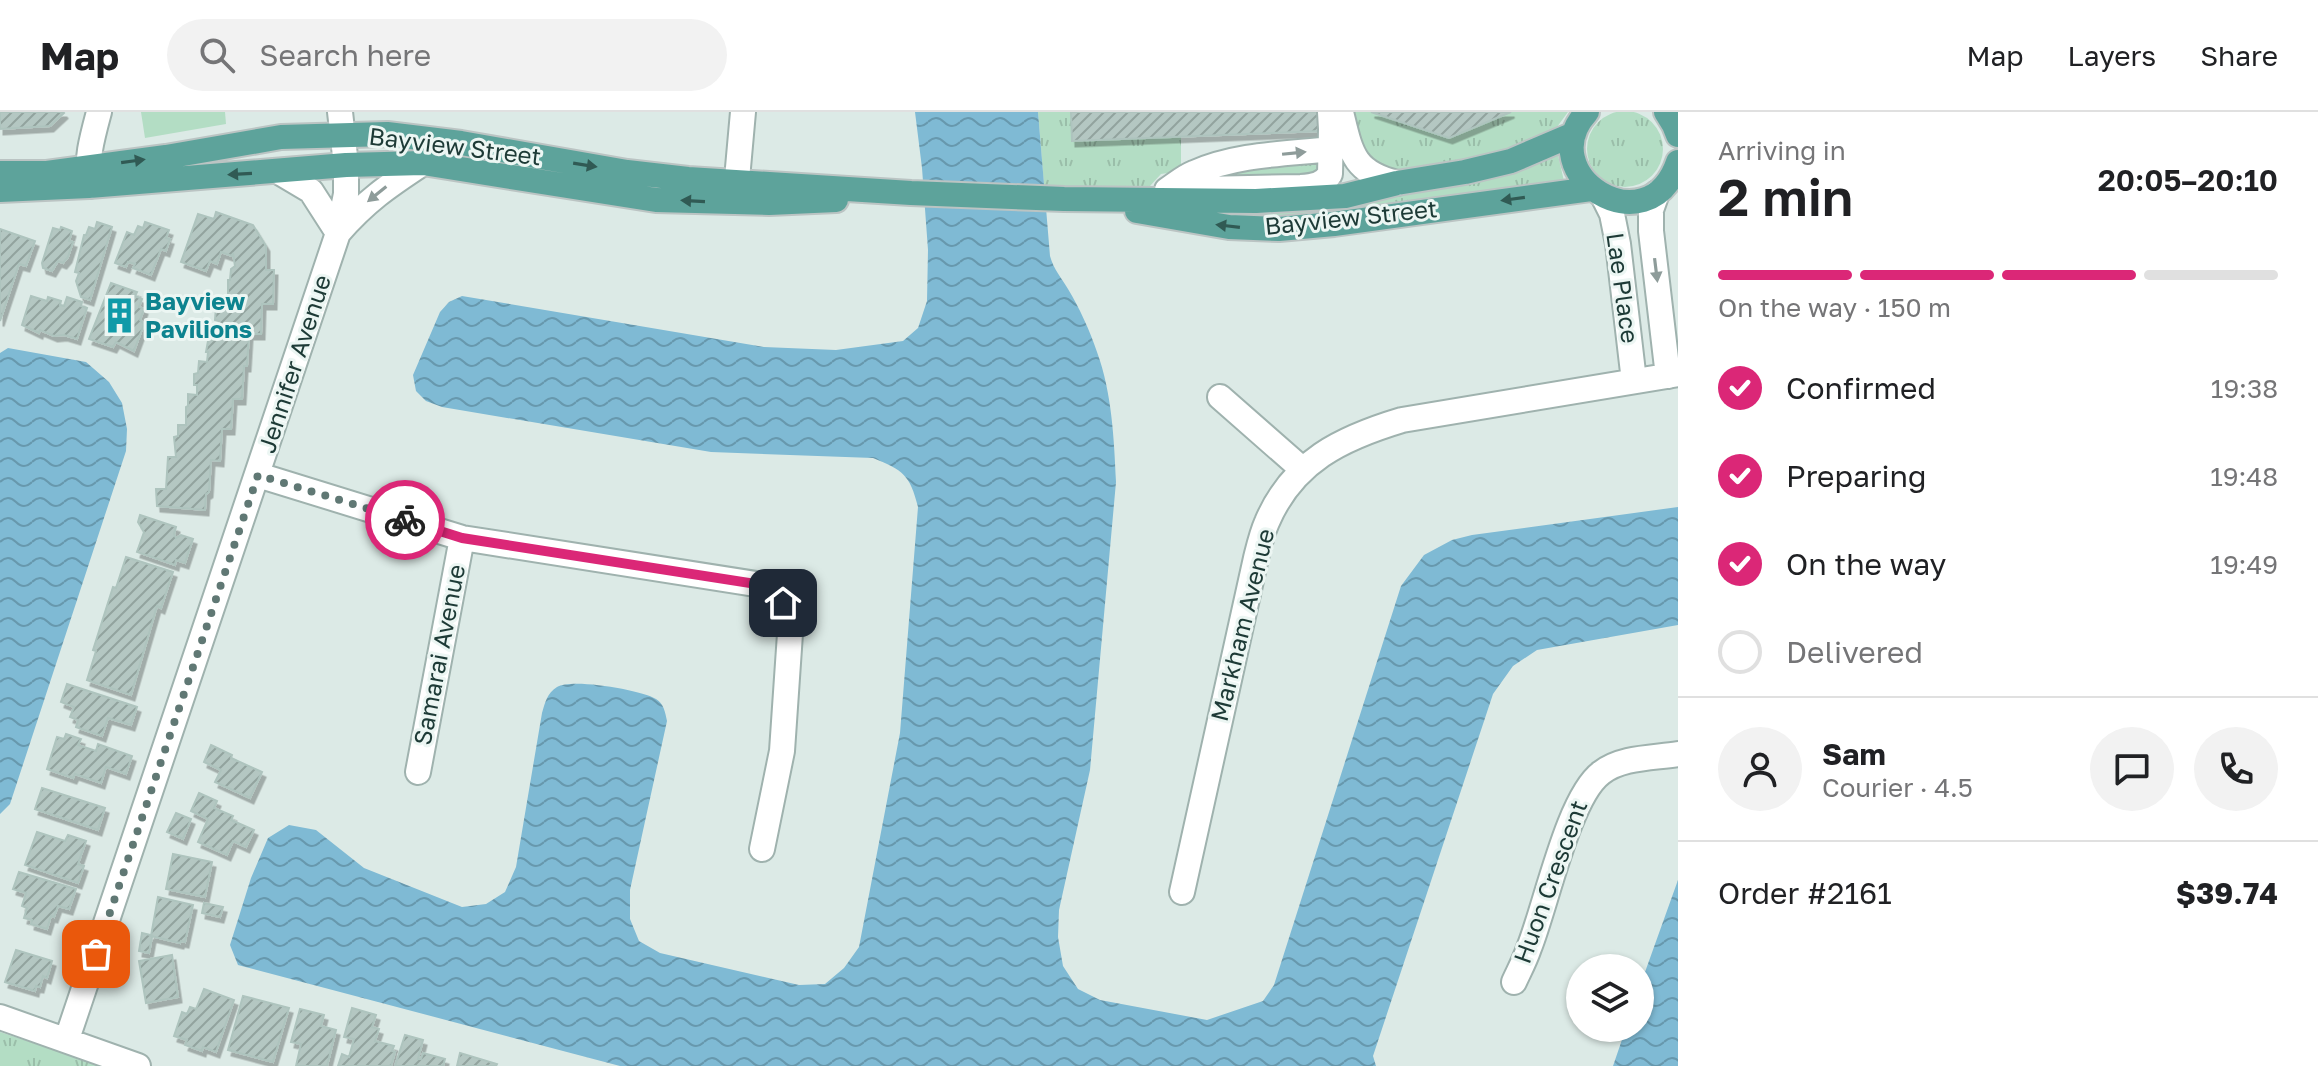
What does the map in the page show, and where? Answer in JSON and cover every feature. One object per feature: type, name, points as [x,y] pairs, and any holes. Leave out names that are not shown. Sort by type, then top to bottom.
[{"type":"main road","points":[[1670,114],[1678,135]]},
{"type":"main road","name":"Bayview Street","points":[[0,190],[88,177],[341,123],[387,134],[735,192],[831,201],[911,193],[1064,199],[1299,200],[1345,196],[1511,161],[1583,118]]},
{"type":"main road","points":[[1583,118],[1573,149],[1575,164],[1581,178],[1597,194]]},
{"type":"main road","points":[[200,151],[199,165],[205,176]]},
{"type":"main road","name":"Bayview Street","points":[[0,173],[88,177],[205,176],[346,165],[423,163],[656,200],[735,192]]},
{"type":"main road","name":"Bayview Street","points":[[1064,199],[1229,227],[1279,229],[1597,194],[1617,202],[1631,203],[1644,200],[1671,177]]},
{"type":"street","points":[[88,177],[89,145],[99,112]]},
{"type":"street","points":[[735,192],[743,112]]},
{"type":"street","points":[[1093,199],[1141,190],[1316,186],[1330,174],[1330,112]]},
{"type":"street","points":[[1341,112],[1351,146],[1362,167],[1373,176],[1397,183]]},
{"type":"street","name":"Jennifer Avenue","points":[[67,1039],[338,233],[346,194],[341,123]]},
{"type":"street","points":[[1167,190],[1191,174],[1213,166],[1246,158],[1331,149]]},
{"type":"street","name":"Jennifer Avenue","points":[[338,233],[368,202],[423,163]]},
{"type":"street","points":[[279,172],[311,191],[338,233]]},
{"type":"street","name":"Lae Place","points":[[1671,177],[1651,210],[1651,231],[1673,375]]},
{"type":"street","name":"Lae Place","points":[[1597,194],[1612,214],[1616,232],[1634,381]]},
{"type":"street","name":"Markham Avenue","points":[[1182,892],[1256,558],[1267,522],[1302,469],[1337,444],[1370,429],[1402,420],[1673,375]]},
{"type":"street","points":[[1220,397],[1302,469]]},
{"type":"street","points":[[258,475],[462,538],[775,587],[791,619],[782,751],[762,849]]},
{"type":"street","name":"Samarai Avenue","points":[[418,772],[462,538]]},
{"type":"street","name":"Huon Crescent","points":[[1514,982],[1529,949],[1575,811],[1587,787],[1600,773],[1615,764],[1678,754]]},
{"type":"street","points":[[0,1017],[138,1066]]},
{"type":"green space","points":[[1625,111],[1640,114],[1652,122],[1660,134],[1663,149],[1660,164],[1652,176],[1640,184],[1625,187],[1610,184],[1598,176],[1590,164],[1587,149],[1590,134],[1598,122],[1610,114]]},
{"type":"green space","points":[[141,112],[225,112],[226,124],[145,138]]},
{"type":"green space","points":[[1038,112],[1071,112],[1072,140],[1181,137],[1181,171],[1161,174],[1150,186],[1044,185]]},
{"type":"green space","points":[[1346,112],[1568,112],[1557,127],[1516,152],[1394,171],[1371,169]]},
{"type":"green space","points":[[1557,151],[1564,181],[1267,222],[1093,199],[1341,206],[1495,175]]},
{"type":"green space","points":[[1320,159],[1317,176],[1187,185],[1202,174],[1300,165]]},
{"type":"green space","points":[[0,1032],[103,1066],[0,1066]]},
{"type":"water","points":[[915,112],[1038,112],[1050,256],[1091,336],[1109,400],[1116,482],[1090,770],[1059,910],[1058,937],[1063,966],[1078,989],[1100,1000],[1207,1020],[1263,1001],[1274,985],[1401,586],[1424,555],[1452,540],[1472,535],[1678,507],[1678,625],[1537,650],[1513,666],[1493,694],[1373,1056],[1376,1066],[620,1066],[238,965],[230,945],[251,878],[268,838],[289,825],[316,830],[364,868],[462,907],[486,904],[505,892],[516,867],[545,702],[557,687],[577,684],[606,686],[648,696],[661,703],[666,714],[630,890],[630,919],[639,941],[660,953],[799,985],[825,984],[844,968],[859,947],[900,733],[918,507],[904,475],[873,458],[711,452],[442,407],[426,401],[416,391],[413,375],[440,312],[449,302],[462,296],[764,347],[836,350],[903,341],[918,328],[927,301],[928,250]]},
{"type":"water","points":[[8,348],[86,362],[109,382],[122,403],[127,429],[126,451],[10,804],[0,814],[0,353]]},
{"type":"water","points":[[1678,880],[1678,1066],[1613,1066],[1621,1042],[1654,1042],[1654,954],[1651,954]]},
{"type":"building","points":[[0,112],[64,113],[50,126],[0,129]]},
{"type":"building","points":[[1071,112],[1320,112],[1321,131],[1072,141]]},
{"type":"building","points":[[1371,112],[1511,112],[1449,138]]},
{"type":"building","points":[[216,212],[253,225],[266,246],[266,270],[274,270],[273,304],[262,304],[261,334],[249,334],[242,399],[233,399],[231,429],[222,429],[220,461],[211,460],[205,510],[157,506],[156,489],[166,489],[168,457],[176,457],[174,437],[178,436],[178,425],[186,425],[188,394],[197,395],[194,374],[198,373],[199,361],[207,362],[210,330],[218,330],[216,307],[219,307],[219,297],[228,297],[228,280],[235,266],[233,253],[232,256],[221,252],[217,264],[210,261],[206,271],[181,262],[198,214],[214,219]]},
{"type":"building","points":[[97,222],[112,227],[90,300],[81,297],[76,281],[79,273],[75,272],[84,235],[89,227],[95,229]]},
{"type":"building","name":"Bayview Pavilions","points":[[145,222],[169,230],[166,251],[161,249],[151,275],[133,268],[135,264],[128,262],[126,267],[115,263],[127,232],[134,235],[138,226],[143,228]]},
{"type":"building","points":[[61,227],[72,231],[69,241],[73,242],[68,257],[63,263],[58,261],[52,271],[43,268],[42,263],[53,228],[60,230]]},
{"type":"building","points":[[0,229],[35,241],[26,266],[19,264],[0,321]]},
{"type":"building","name":"Bayview Pavilions","points":[[111,283],[137,292],[135,296],[142,299],[139,307],[144,309],[140,320],[144,324],[134,351],[116,342],[113,347],[89,339]]},
{"type":"building","points":[[31,296],[47,301],[48,297],[61,301],[60,305],[64,306],[67,297],[82,302],[81,306],[87,308],[77,339],[54,336],[40,330],[39,333],[22,325]]},
{"type":"building","points":[[140,515],[176,527],[176,538],[181,535],[193,539],[185,563],[176,560],[175,565],[137,552],[144,532],[138,522]]},
{"type":"building","points":[[126,557],[173,572],[161,608],[157,606],[131,695],[87,680],[96,651],[93,650]]},
{"type":"building","points":[[67,684],[137,707],[131,725],[108,718],[102,736],[76,727],[78,720],[70,717],[74,707],[61,702]]},
{"type":"building","points":[[66,734],[81,739],[78,745],[96,751],[98,744],[132,756],[126,774],[106,767],[101,783],[47,769],[57,737],[64,739]]},
{"type":"building","points":[[211,745],[262,772],[250,798],[215,782],[221,770],[204,762]]},
{"type":"building","points":[[42,788],[105,808],[98,830],[35,809]]},
{"type":"building","points":[[199,793],[217,801],[214,808],[233,816],[231,820],[254,830],[246,847],[233,841],[227,855],[198,842],[208,819],[191,811]]},
{"type":"building","points":[[176,813],[191,819],[183,839],[167,832]]},
{"type":"building","points":[[37,832],[65,841],[68,835],[86,841],[78,864],[84,866],[78,883],[25,865]]},
{"type":"building","points":[[173,854],[212,862],[205,897],[166,889]]},
{"type":"building","points":[[19,872],[76,889],[69,909],[58,906],[47,929],[24,918],[27,908],[22,906],[26,893],[13,889]]},
{"type":"building","points":[[158,897],[193,905],[185,942],[151,936]]},
{"type":"building","points":[[204,903],[223,907],[220,917],[202,913]]},
{"type":"building","points":[[142,933],[152,937],[149,953],[139,951]]},
{"type":"building","points":[[16,950],[52,961],[47,978],[43,976],[40,987],[36,986],[35,991],[5,982]]},
{"type":"building","points":[[172,955],[178,997],[146,1003],[139,961]]},
{"type":"building","points":[[204,989],[234,1000],[216,1052],[185,1045],[187,1040],[174,1036],[182,1012],[187,1014],[190,1007],[196,1009]]},
{"type":"building","points":[[243,996],[289,1008],[273,1062],[228,1050]]},
{"type":"building","points":[[352,1008],[376,1015],[372,1027],[379,1029],[375,1041],[394,1046],[391,1066],[338,1066],[342,1054],[349,1057],[354,1039],[344,1037]]},
{"type":"building","points":[[300,1009],[324,1015],[321,1026],[336,1030],[327,1066],[296,1066],[301,1044],[291,1042]]},
{"type":"building","points":[[405,1035],[423,1040],[418,1059],[423,1053],[445,1059],[443,1066],[395,1066]]},
{"type":"building","points":[[460,1053],[497,1064],[457,1066]]},
{"type":"way so far","points":[[96,954],[258,475],[405,520]]},
{"type":"place","name":"Bayview Pavilions","points":[[119,316]]},
{"type":"route","points":[[405,520],[462,538],[775,587],[783,603]]}]
